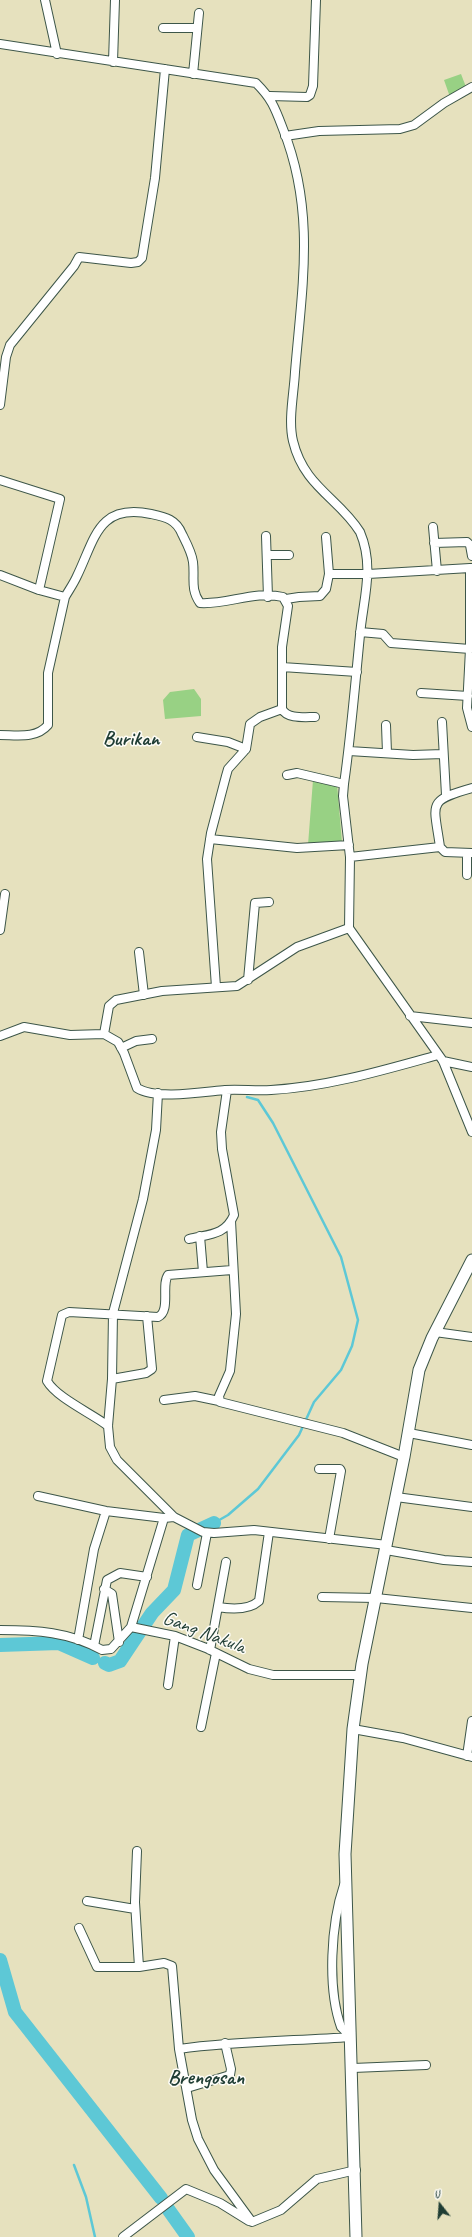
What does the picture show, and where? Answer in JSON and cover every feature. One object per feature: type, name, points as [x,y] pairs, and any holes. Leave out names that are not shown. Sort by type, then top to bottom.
[{"type":"main road","points":[[356,2237],[356,2170],[346,1880],[346,1838],[353,1729],[360,1675],[409,1433],[420,1370],[435,1332],[472,1260]]},
{"type":"street","points":[[45,0],[57,54]]},
{"type":"street","points":[[113,62],[114,0]]},
{"type":"street","points":[[270,96],[307,97],[310,95],[312,86],[316,0]]},
{"type":"street","points":[[193,74],[199,13]]},
{"type":"street","points":[[163,28],[197,28]]},
{"type":"street","points":[[0,44],[57,54],[256,83],[270,96],[292,152],[303,211],[304,282],[291,433],[305,471],[316,486],[360,532],[364,541],[369,582],[360,632],[349,751],[343,796],[350,857],[349,928],[441,1058],[472,1132]]},
{"type":"street","points":[[0,405],[10,346],[74,266],[79,257],[130,263],[138,262],[142,258],[155,178],[164,69]]},
{"type":"street","points":[[285,136],[319,131],[400,129],[414,125],[444,103],[472,87]]},
{"type":"street","points":[[0,480],[60,499],[39,590]]},
{"type":"street","points":[[0,735],[33,735],[42,732],[48,725],[48,673],[65,597],[78,576],[89,545],[99,530],[112,516],[123,512],[143,512],[170,519],[178,524],[193,561],[193,588],[200,603],[208,604],[244,597],[280,596],[286,599],[320,596],[326,589],[329,574],[326,537]]},
{"type":"street","points":[[433,527],[437,571]]},
{"type":"street","points":[[266,536],[268,597]]},
{"type":"street","points":[[434,543],[467,542],[470,545],[472,556]]},
{"type":"street","points":[[267,555],[289,555]]},
{"type":"street","points":[[329,574],[368,574],[471,568],[469,691],[467,708],[472,723]]},
{"type":"street","points":[[0,575],[39,590],[65,597]]},
{"type":"street","points":[[286,599],[288,606],[282,647],[282,709],[284,713],[290,716],[315,717]]},
{"type":"street","points":[[360,632],[383,634],[391,643],[470,649]]},
{"type":"street","points":[[282,667],[357,672]]},
{"type":"street","points":[[421,693],[469,691]]},
{"type":"street","points":[[216,987],[207,859],[210,840],[228,769],[246,749],[250,724],[260,717],[282,709]]},
{"type":"street","points":[[442,722],[446,795]]},
{"type":"street","points":[[386,726],[387,753]]},
{"type":"street","points":[[197,737],[228,742],[246,749]]},
{"type":"street","points":[[349,751],[443,754]]},
{"type":"street","points":[[287,775],[297,773],[344,784]]},
{"type":"street","points":[[466,875],[470,853],[445,852],[440,847],[435,810],[437,803],[446,795],[472,788]]},
{"type":"street","points":[[210,840],[297,848],[349,845]]},
{"type":"street","points":[[350,857],[440,847]]},
{"type":"street","points":[[0,930],[5,894]]},
{"type":"street","points":[[248,980],[255,903],[269,902]]},
{"type":"street","points":[[104,1034],[109,1006],[116,1000],[162,991],[237,986],[297,947],[349,928]]},
{"type":"street","points":[[139,952],[144,995]]},
{"type":"street","points":[[410,1016],[472,1023]]},
{"type":"street","points":[[0,1036],[24,1027],[70,1035],[104,1034],[114,1039],[121,1048],[138,1088],[158,1094],[198,1093],[227,1090],[270,1090],[302,1086],[441,1058],[472,1066]]},
{"type":"street","points":[[121,1048],[136,1041],[152,1039]]},
{"type":"street","points":[[217,1400],[230,1371],[236,1314],[232,1270],[234,1261],[231,1222],[234,1210],[222,1148],[221,1132],[227,1090]]},
{"type":"street","points":[[158,1094],[156,1130],[143,1199],[113,1313],[112,1379],[108,1426],[110,1447],[117,1460],[174,1516],[198,1530],[208,1533],[254,1530],[386,1547],[444,1560],[472,1562]]},
{"type":"street","points":[[189,1238],[215,1234],[231,1222]]},
{"type":"street","points":[[200,1236],[203,1272]]},
{"type":"street","points":[[108,1426],[91,1413],[56,1392],[51,1388],[46,1378],[62,1315],[69,1312],[113,1313],[158,1317],[162,1315],[168,1275],[232,1270]]},
{"type":"street","points":[[112,1379],[146,1373],[152,1369],[147,1316]]},
{"type":"street","points":[[435,1332],[472,1337]]},
{"type":"street","points":[[164,1400],[181,1396],[206,1397],[224,1404],[343,1433],[404,1457]]},
{"type":"street","points":[[409,1433],[472,1445]]},
{"type":"street","points":[[319,1469],[340,1469],[342,1471],[329,1539]]},
{"type":"street","points":[[38,1496],[106,1512],[164,1518],[174,1516]]},
{"type":"street","points":[[396,1497],[472,1507]]},
{"type":"street","points":[[78,1640],[94,1549],[106,1512]]},
{"type":"street","points":[[137,1628],[147,1577],[164,1518]]},
{"type":"street","points":[[218,1607],[232,1609],[254,1605],[259,1601],[269,1532]]},
{"type":"street","points":[[197,1585],[208,1533]]},
{"type":"street","points":[[201,1727],[226,1562]]},
{"type":"street","points":[[94,1646],[104,1589],[107,1580],[120,1573],[147,1577]]},
{"type":"street","points":[[104,1589],[112,1594],[119,1642]]},
{"type":"street","points":[[322,1597],[376,1598],[472,1608]]},
{"type":"street","name":"Gang Nakula","points":[[0,1630],[53,1632],[102,1650],[106,1650],[137,1628],[175,1636],[249,1668],[273,1675],[360,1675]]},
{"type":"street","points":[[168,1685],[175,1636]]},
{"type":"street","points":[[353,1729],[403,1738],[470,1756],[472,1721]]},
{"type":"street","points":[[137,1851],[135,1910],[139,1967]]},
{"type":"street","points":[[346,1880],[340,1896],[333,1952],[334,1989],[341,2027],[344,2032],[351,2035]]},
{"type":"street","points":[[87,1901],[135,1910]]},
{"type":"street","points":[[80,1928],[97,1967],[139,1967],[164,1962],[172,1966],[179,2049],[192,2120],[198,2139],[214,2170],[252,2222]]},
{"type":"street","points":[[179,2049],[225,2043],[292,2041],[351,2035]]},
{"type":"street","points":[[186,2088],[230,2076],[231,2073],[225,2043]]},
{"type":"street","points":[[353,2068],[426,2065]]},
{"type":"street","points":[[252,2222],[281,2210],[317,2179],[356,2170]]},
{"type":"street","points":[[123,2237],[186,2189],[220,2203],[252,2222]]},
{"type":"green space","points":[[461,74],[466,87],[450,97],[444,80]]},
{"type":"green space","points":[[194,689],[201,699],[201,716],[165,719],[163,700],[170,692]]},
{"type":"green space","points":[[313,780],[337,784],[342,842],[308,845]]},
{"type":"waterway","points":[[214,1523],[228,1515],[258,1489],[299,1435],[314,1402],[341,1370],[352,1346],[358,1320],[341,1257],[273,1123],[258,1100],[247,1097]]},
{"type":"waterway","points":[[105,1663],[109,1665],[120,1661],[152,1613],[174,1590],[188,1535],[214,1523]]},
{"type":"waterway","points":[[0,1645],[59,1643],[93,1658]]},
{"type":"waterway","points":[[0,1960],[15,2012],[161,2198]]},
{"type":"waterway","points":[[74,2165],[86,2197],[95,2237]]},
{"type":"waterway","points":[[168,2209],[188,2237]]},
{"type":"district","name":"Burikan","points":[[131,739]]},
{"type":"district","name":"Brengosan","points":[[206,2078]]}]
